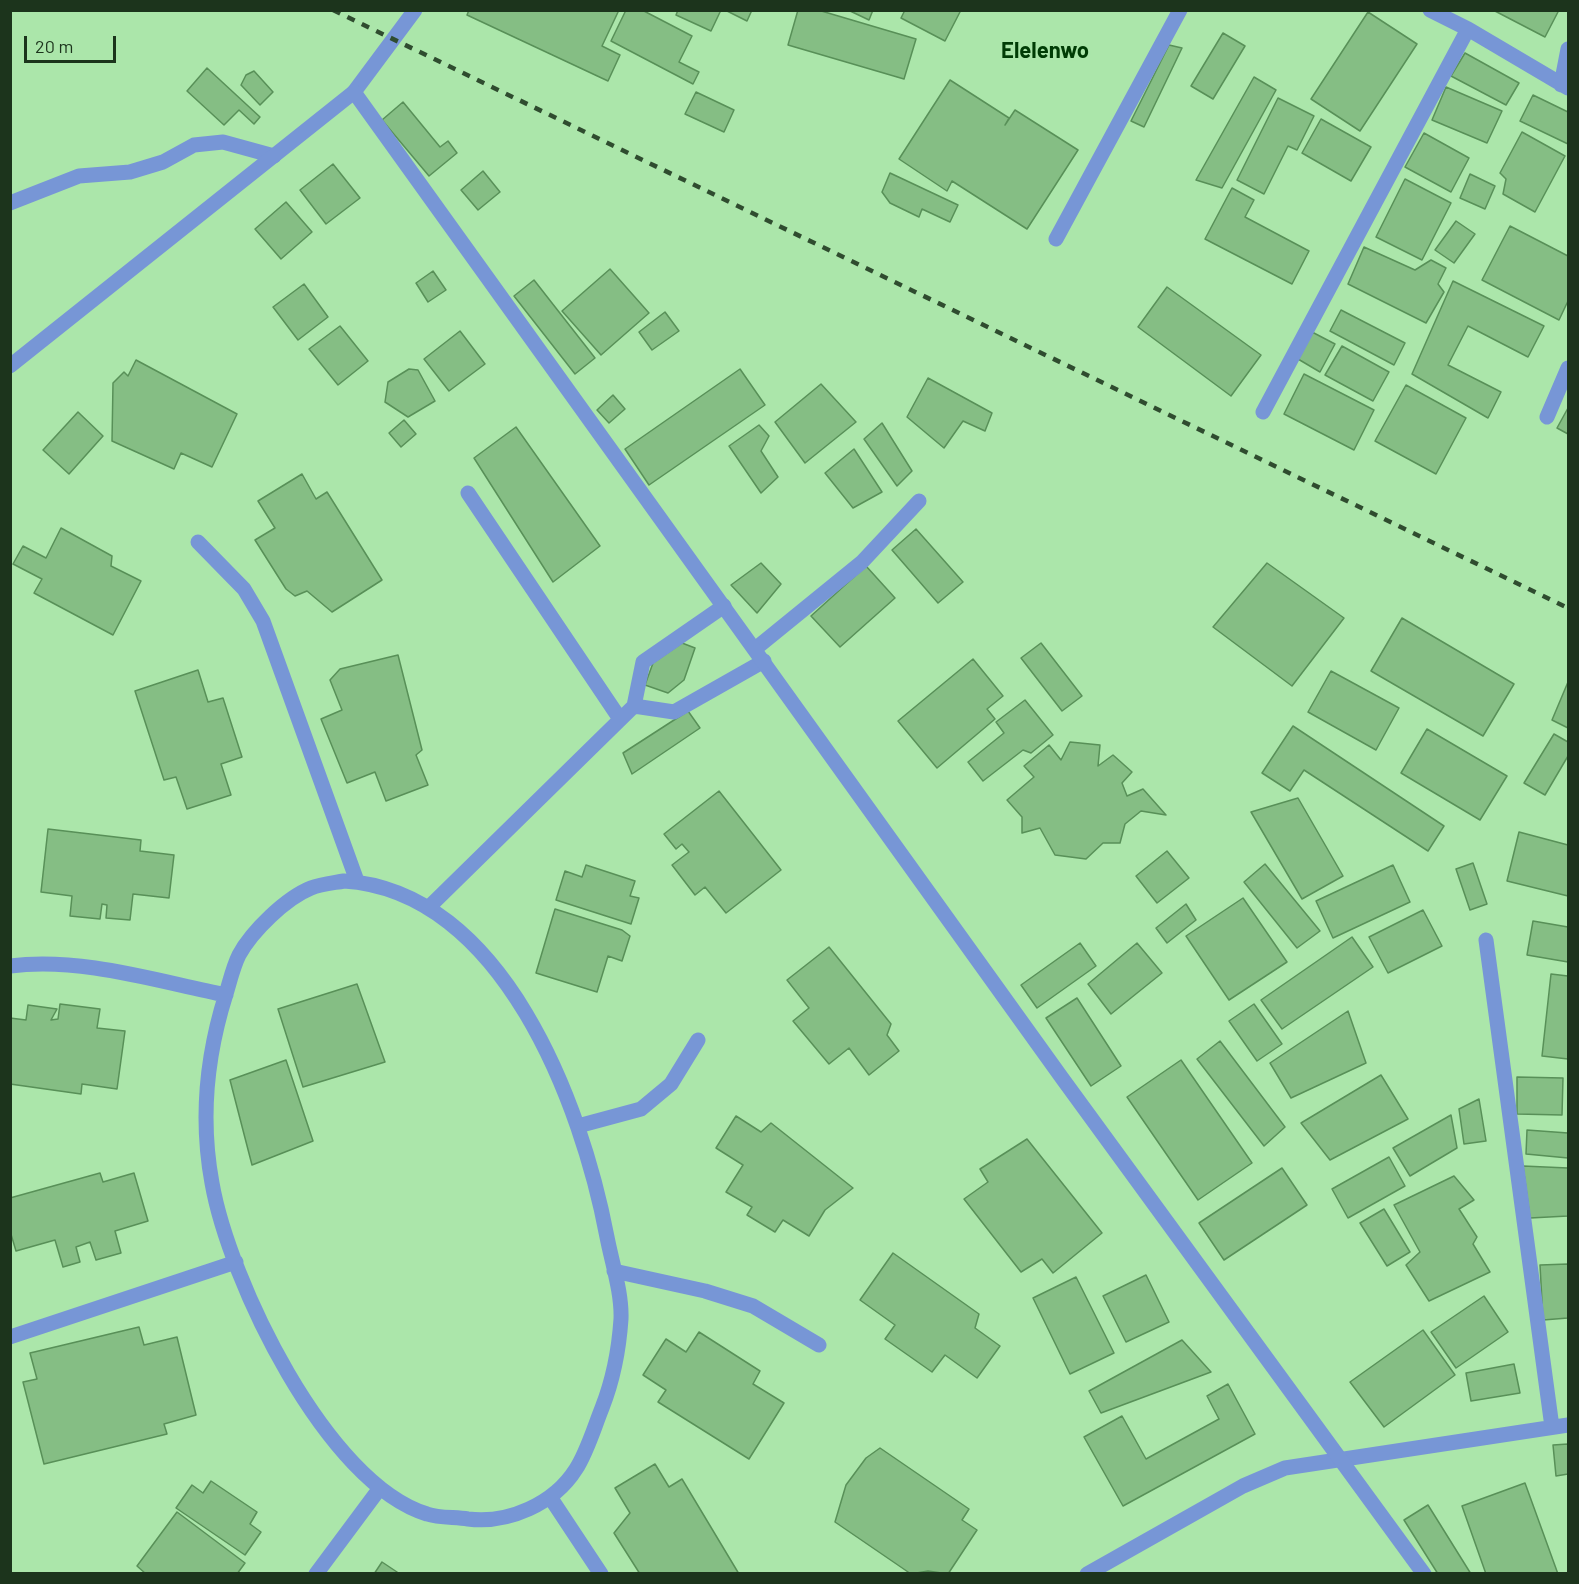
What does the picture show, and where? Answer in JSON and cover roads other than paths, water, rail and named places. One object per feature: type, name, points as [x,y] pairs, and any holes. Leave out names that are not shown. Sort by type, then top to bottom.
[{"type":"street","points":[[10,366],[354,92],[415,10]]},
{"type":"street","points":[[1056,239],[1180,10]]},
{"type":"street","points":[[1430,10],[1468,29],[1565,87],[1569,49]]},
{"type":"street","points":[[1263,412],[1468,29]]},
{"type":"street","points":[[354,92],[1062,1078],[1424,1574]]},
{"type":"street","points":[[10,203],[79,176],[130,172],[164,162],[194,145],[223,142],[274,156]]},
{"type":"street","points":[[1547,417],[1569,368]]},
{"type":"street","points":[[468,493],[620,719]]},
{"type":"street","points":[[755,649],[862,562],[919,501]]},
{"type":"street","points":[[198,542],[244,589],[263,621],[357,881]]},
{"type":"street","points":[[428,908],[634,706],[643,662],[724,606]]},
{"type":"street","points":[[634,706],[674,712],[764,661]]},
{"type":"street","points":[[344,881],[369,883],[428,908],[462,933],[498,971],[557,1069],[578,1126],[601,1202],[621,1314],[617,1357],[605,1401],[576,1470],[550,1497],[514,1515],[480,1521],[426,1514],[380,1488],[342,1453],[306,1405],[259,1318],[236,1262],[212,1185],[204,1117],[207,1068],[226,995],[238,957],[255,930],[309,889],[344,881]]},
{"type":"street","points":[[1486,940],[1552,1427]]},
{"type":"street","points":[[10,966],[34,963],[72,965],[226,995]]},
{"type":"street","points":[[578,1126],[641,1109],[671,1084],[698,1040]]},
{"type":"street","points":[[10,1337],[236,1262]]},
{"type":"street","points":[[614,1271],[705,1291],[753,1306],[819,1345]]},
{"type":"street","points":[[1087,1574],[1243,1486],[1285,1468],[1569,1425]]},
{"type":"street","points":[[316,1574],[380,1488]]},
{"type":"street","points":[[550,1497],[601,1574]]},
{"type":"railway","points":[[333,10],[1568,608]]},
{"type":"district","name":"Elelenwo","points":[[1045,51]]}]
